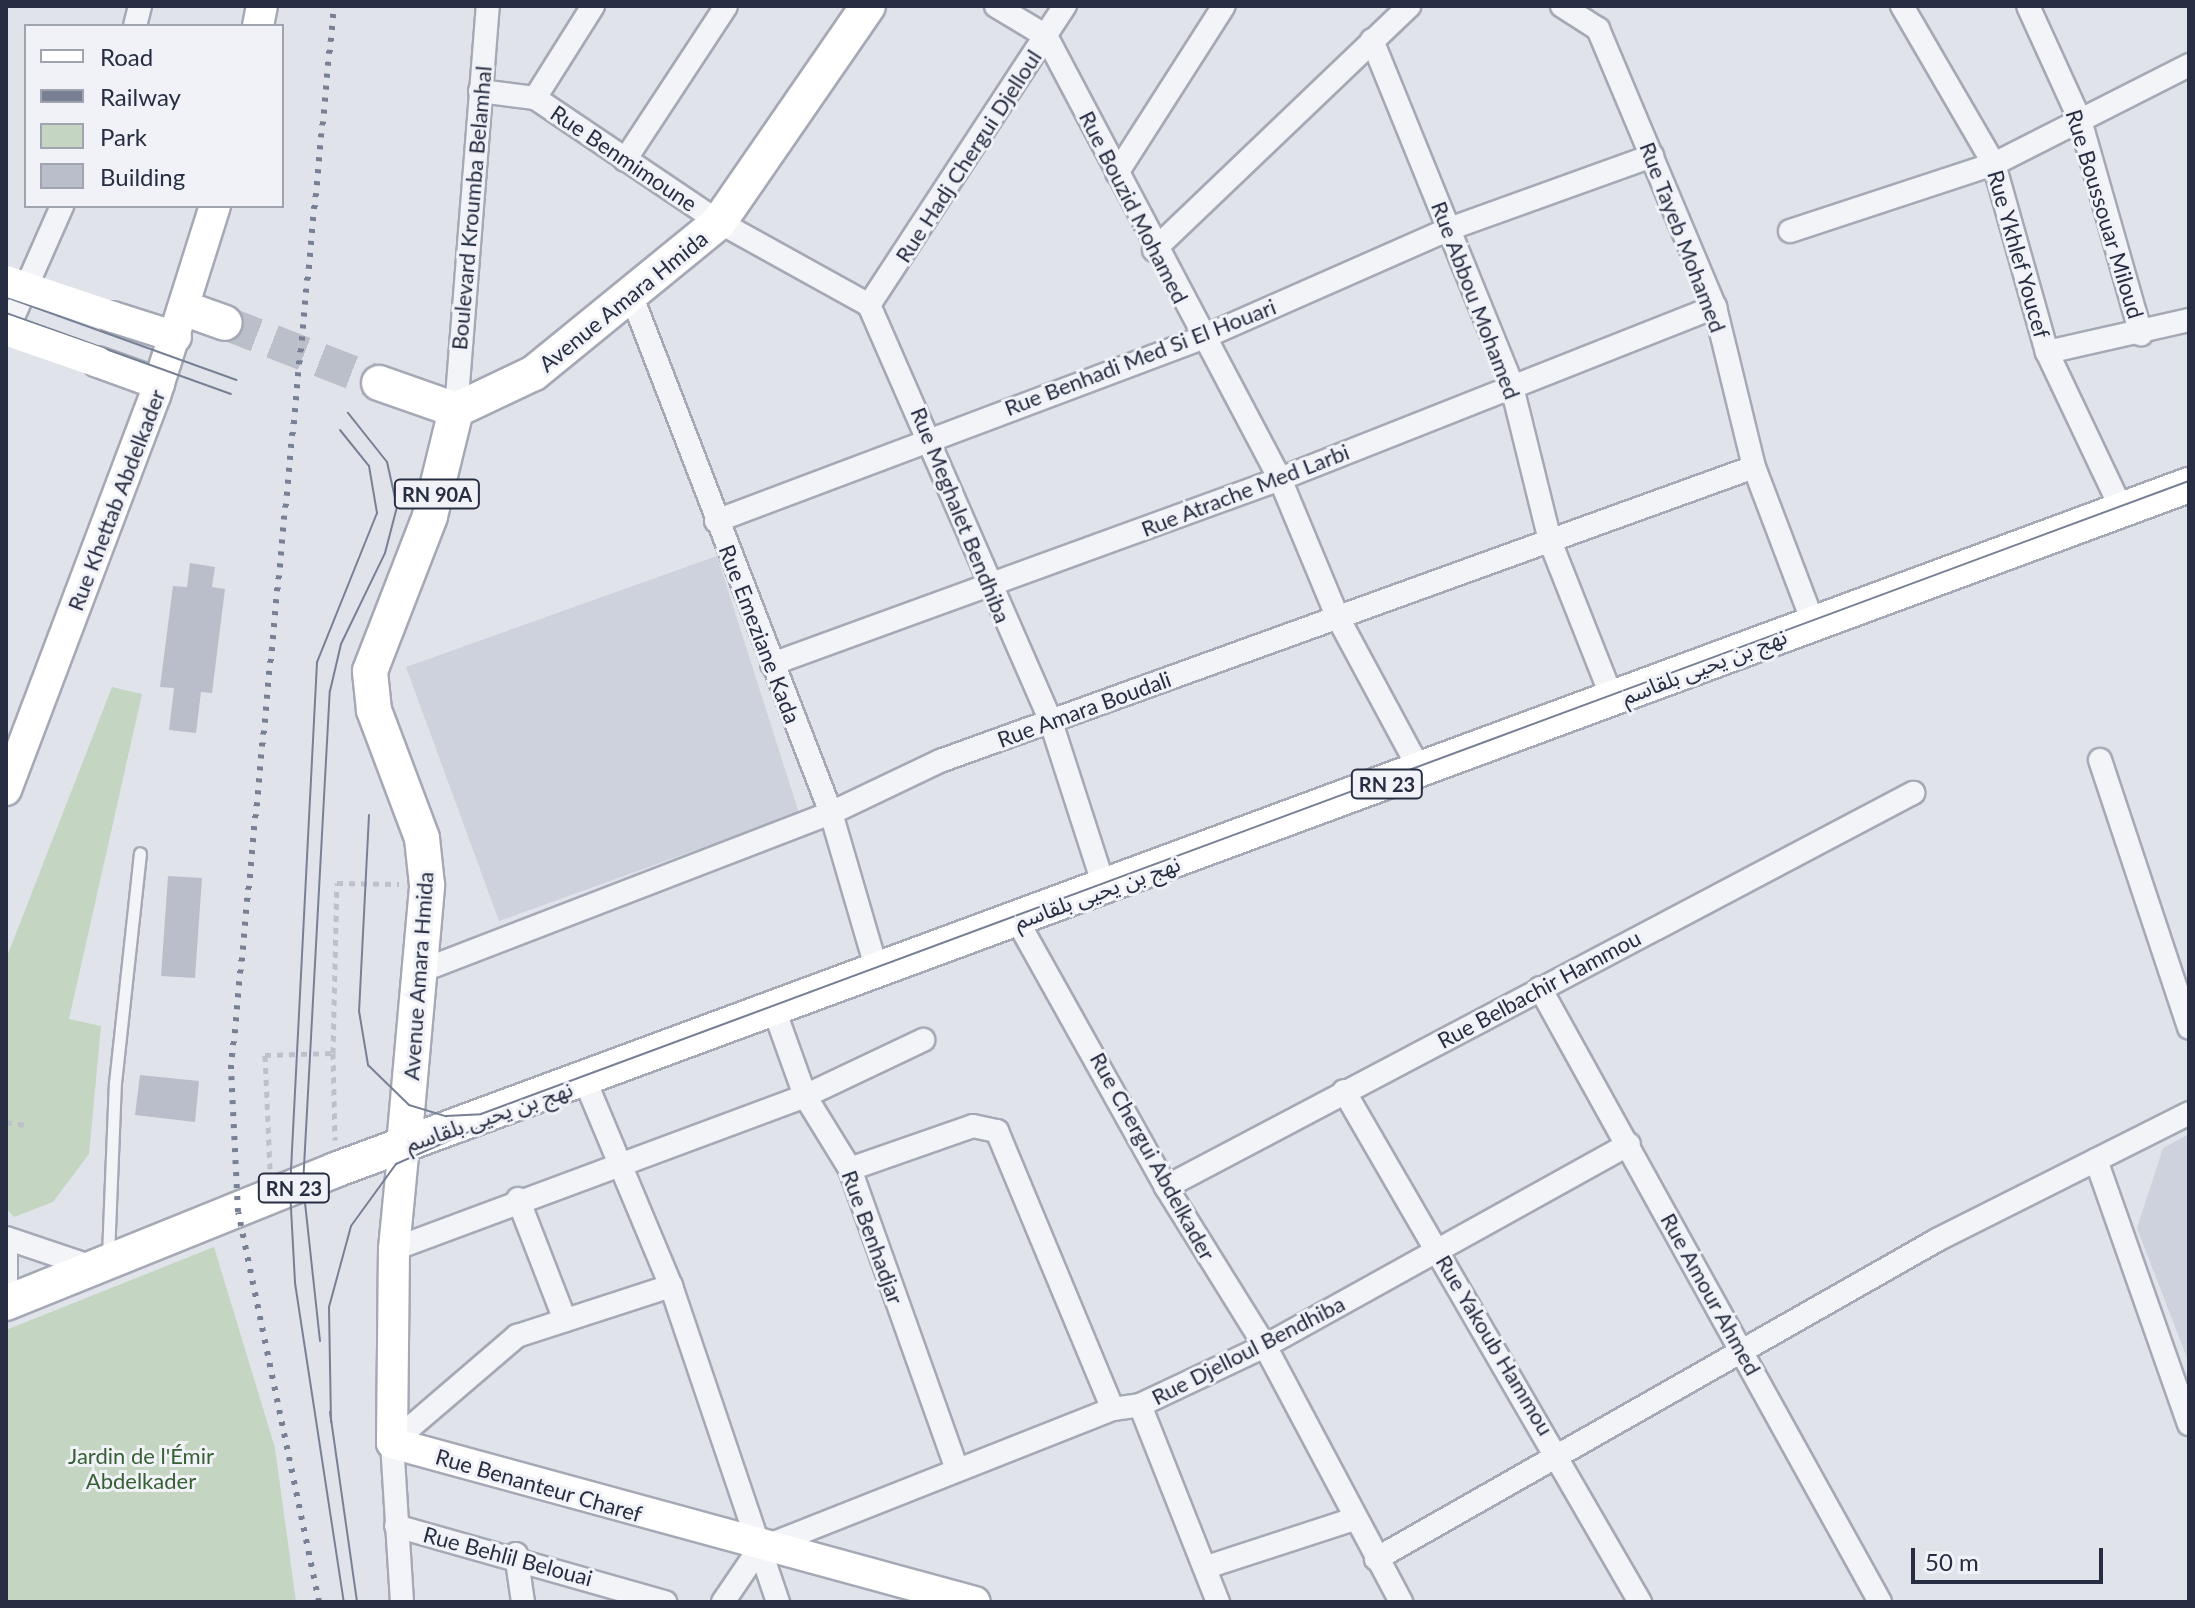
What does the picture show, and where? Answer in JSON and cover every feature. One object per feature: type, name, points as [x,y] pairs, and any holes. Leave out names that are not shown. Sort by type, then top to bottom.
[{"type":"main road","name":"Avenue Amara Hmida","points":[[404,1145],[421,971],[422,838],[374,710],[370,671],[430,516],[456,410],[534,373],[632,297],[719,222],[868,6]]},
{"type":"main road","name":"Rue Khettab Abdelkader","points":[[6,790],[181,323],[214,208]]},
{"type":"main road","points":[[6,281],[113,317],[225,323]]},
{"type":"main road","points":[[6,332],[159,384]]},
{"type":"main road","points":[[379,383],[456,410]]},
{"type":"main road","name":"نهج بن يحيى بلقاسم","points":[[6,1303],[335,1170],[586,1083],[2189,485]]},
{"type":"main road","points":[[392,1443],[394,1249],[404,1145]]},
{"type":"main road","name":"Rue Benanteur Charef","points":[[392,1443],[759,1549],[975,1602]]},
{"type":"street","name":"Boulevard Kroumba Belamhal","points":[[456,410],[488,6]]},
{"type":"street","points":[[535,98],[593,6]]},
{"type":"street","points":[[625,160],[726,6]]},
{"type":"street","points":[[996,6],[1046,36]]},
{"type":"street","name":"Rue Hadj Chergui Djelloul","points":[[869,305],[1065,6]]},
{"type":"street","points":[[1117,173],[1224,6]]},
{"type":"street","points":[[1154,250],[1409,6]]},
{"type":"street","name":"Rue Tayeb Mohamed","points":[[1562,6],[1598,29],[1715,307],[1754,467],[1814,625]]},
{"type":"street","name":"Rue Ykhlef Youcef","points":[[1902,6],[1994,164],[2047,352],[2122,510]]},
{"type":"street","name":"Rue Boussouar Miloud","points":[[2028,6],[2080,120],[2141,334]]},
{"type":"street","name":"Rue Bouzid Mohamed","points":[[1046,36],[1154,250],[1280,479],[1337,616],[1421,772]]},
{"type":"street","name":"Rue Abbou Mohamed","points":[[1372,40],[1511,383],[1550,541],[1613,700]]},
{"type":"street","points":[[1790,231],[1994,164],[2189,65]]},
{"type":"street","name":"Rue Benmimoune","points":[[480,91],[535,98],[719,222]]},
{"type":"street","name":"Rue Benhadi Med Si El Houari","points":[[716,521],[932,436],[1202,338],[1449,229],[1652,156]]},
{"type":"street","points":[[6,332],[61,208]]},
{"type":"street","points":[[719,222],[869,305]]},
{"type":"street","name":"Rue Emeziane Kada","points":[[632,297],[831,813],[878,974]]},
{"type":"street","name":"Rue Meghalet Bendhiba","points":[[869,305],[932,436],[987,588],[1051,722],[1105,889]]},
{"type":"street","name":"Rue Atrache Med Larbi","points":[[772,664],[1280,479],[1511,383],[1715,307]]},
{"type":"street","points":[[2047,352],[2141,334],[2189,320]]},
{"type":"street","name":"Rue Amara Boudali","points":[[421,971],[831,813],[940,761],[1754,467]]},
{"type":"street","points":[[2100,760],[2189,1028]]},
{"type":"street","name":"Rue Belbachir Hammou","points":[[1166,1187],[1913,793]]},
{"type":"street","name":"Rue Chergui Abdelkader","points":[[1018,922],[1166,1187],[1265,1346],[1354,1519],[1401,1602]]},
{"type":"street","name":"Rue Amour Ahmed","points":[[1540,988],[1880,1602]]},
{"type":"street","name":"Rue Benhadjar","points":[[775,1012],[805,1096],[850,1169],[957,1469]]},
{"type":"street","points":[[394,1249],[614,1163],[805,1096],[923,1040]]},
{"type":"street","points":[[586,1083],[614,1163],[671,1286],[778,1602]]},
{"type":"street","name":"Rue Yakoub Hammou","points":[[1344,1091],[1559,1452],[1640,1602]]},
{"type":"street","points":[[1376,1559],[1559,1452],[1742,1351],[2189,1113]]},
{"type":"street","points":[[850,1169],[973,1126],[997,1131],[1113,1409]]},
{"type":"street","name":"Rue Djelloul Bendhiba","points":[[759,1549],[1113,1409],[1140,1405],[1265,1346],[1437,1247],[1629,1144]]},
{"type":"street","points":[[2096,1160],[2189,1424]]},
{"type":"street","points":[[518,1199],[565,1320]]},
{"type":"street","points":[[6,1238],[102,1266]]},
{"type":"street","points":[[6,1246],[6,1284]]},
{"type":"street","points":[[402,1602],[392,1443],[517,1336],[671,1286]]},
{"type":"street","points":[[1140,1405],[1207,1567],[1218,1602]]},
{"type":"street","points":[[1207,1567],[1354,1519]]},
{"type":"street","name":"Rue Behlil Belouai","points":[[396,1526],[516,1554],[665,1602]]},
{"type":"street","points":[[723,1602],[759,1549]]},
{"type":"street","points":[[516,1554],[523,1602]]},
{"type":"lane","points":[[102,1266],[115,1083],[140,853]]},
{"type":"path","points":[[335,1170],[333,1053],[337,883],[365,882]]},
{"type":"path","points":[[271,1198],[265,1055],[333,1053]]},
{"type":"path","points":[[6,1122],[30,1126]]},
{"type":"shaded area","points":[[717,556],[799,813],[499,921],[406,667]]},
{"type":"shaded area","points":[[2189,1134],[2189,1363],[2137,1228],[2163,1148]]},
{"type":"green space","points":[[112,687],[142,694],[69,1019],[101,1026],[89,1154],[53,1202],[14,1217],[6,1208],[6,959]]},
{"type":"green space","name":"Jardin de l'Émir Abdelkader","points":[[214,1247],[275,1448],[296,1602],[6,1602],[6,1330]]},
{"type":"building","points":[[190,563],[215,567],[212,587],[225,589],[212,693],[201,692],[196,733],[169,730],[174,688],[160,687],[173,586],[187,587]]},
{"type":"building","points":[[168,876],[202,878],[195,978],[161,976]]},
{"type":"building","points":[[140,1075],[199,1081],[195,1122],[135,1115]]},
{"type":"tunnel","points":[[225,323],[379,383]]},
{"type":"tram line","points":[[6,297],[237,380]]},
{"type":"tram line","points":[[6,313],[231,394]]},
{"type":"tram line","points":[[320,1341],[303,1185],[330,691],[341,644],[385,553],[397,507],[387,462],[348,413]]},
{"type":"tram line","points":[[340,430],[369,466],[377,513],[317,662],[290,1190],[295,1283],[344,1602]]},
{"type":"tram line","points":[[369,815],[359,1011],[368,1065],[409,1105],[446,1116],[481,1114],[2189,481]]},
{"type":"tram line","points":[[331,1422],[329,1307],[351,1226],[396,1164],[498,1119]]},
{"type":"tram line","points":[[330,1412],[357,1602]]},
{"type":"railway","points":[[319,1602],[238,1212],[231,1069],[334,6]]}]
